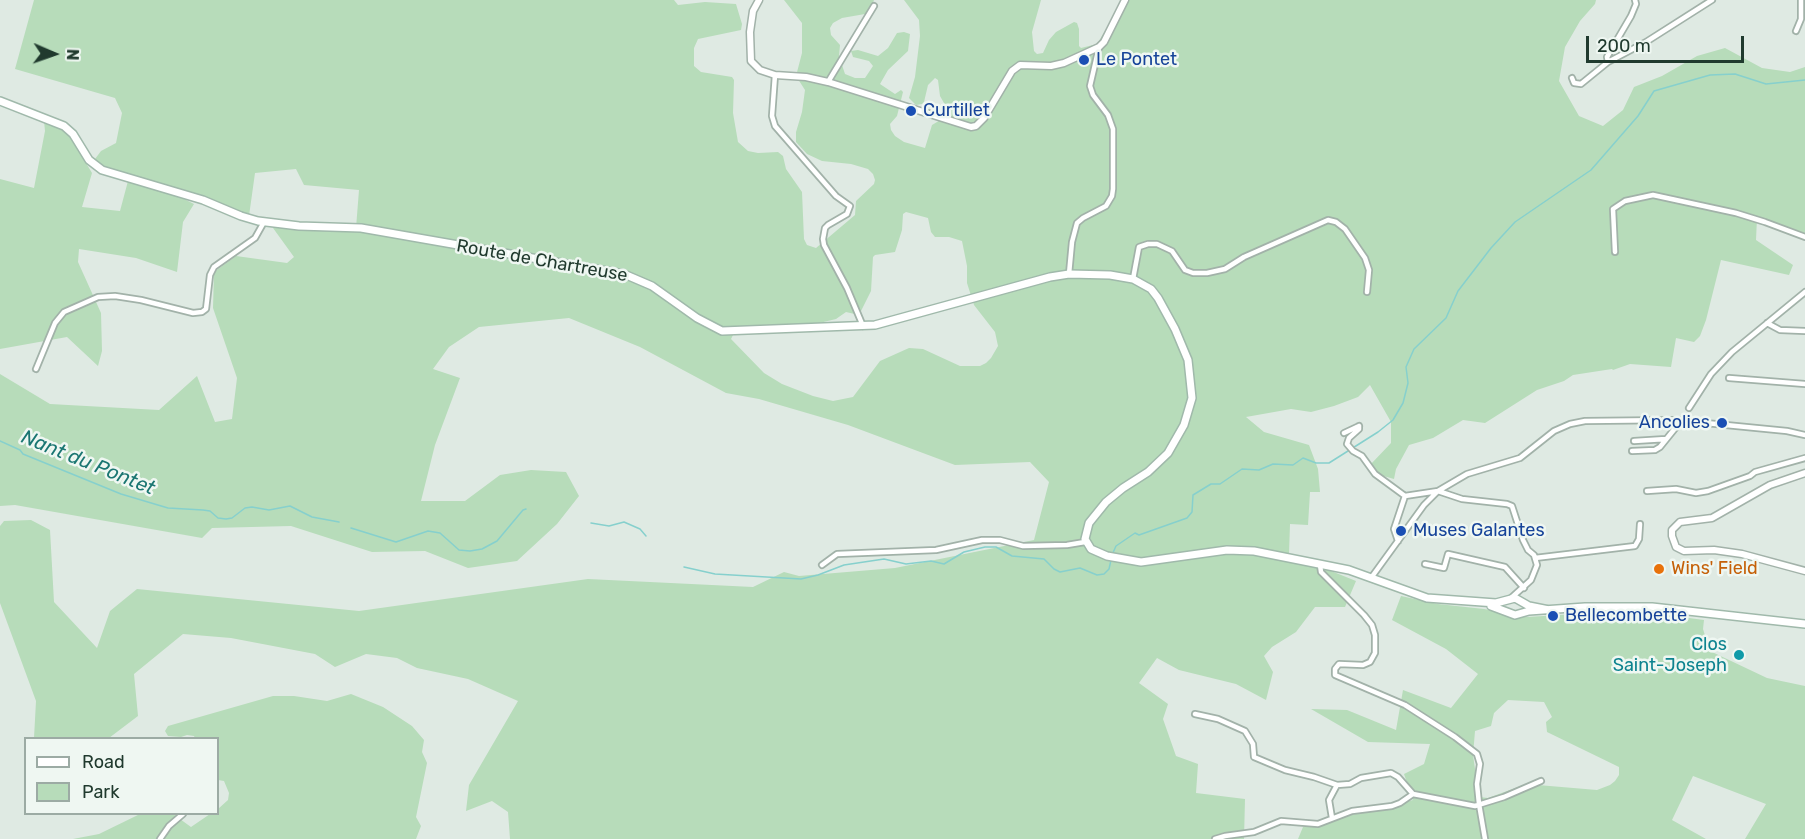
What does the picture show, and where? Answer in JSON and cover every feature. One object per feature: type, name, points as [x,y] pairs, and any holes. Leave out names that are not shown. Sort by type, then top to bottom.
[{"type":"main road","name":"Route de Chartreuse","points":[[1,104],[64,126],[73,134],[89,160],[102,170],[186,195],[241,216],[264,222],[299,226],[361,228],[624,274],[652,286],[697,318],[722,331],[863,326],[903,318],[1069,273],[1110,275],[1133,279]]},
{"type":"main road","points":[[1133,279],[1151,289],[1175,329],[1188,360],[1192,398],[1184,425],[1168,453],[1148,472],[1106,502],[1089,523],[1085,542],[1091,549],[1107,556],[1141,562],[1205,552],[1236,549],[1254,551],[1349,570],[1427,598],[1496,603],[1517,598],[1529,606],[1549,610]]},
{"type":"main road","points":[[1468,600],[1515,615],[1549,610],[1652,607],[1805,624]]},
{"type":"main road","points":[[1507,612],[1506,607],[1509,600]]},
{"type":"main road","points":[[1520,613],[1523,609],[1522,602]]},
{"type":"street","points":[[759,0],[750,24],[751,61],[760,70],[775,75],[807,77],[828,82],[963,126],[973,127],[984,118],[1012,71],[1020,65],[1051,66],[1064,63],[1099,47]]},
{"type":"street","points":[[1069,273],[1072,242],[1077,223],[1106,206],[1112,196],[1113,129],[1108,115],[1093,95],[1090,86],[1099,47],[1125,0]]},
{"type":"street","points":[[1608,62],[1607,57],[1631,16],[1636,4],[1635,0]]},
{"type":"street","points":[[1572,78],[1574,83],[1581,84],[1608,62],[1646,42],[1712,0]]},
{"type":"street","points":[[1796,31],[1801,19],[1801,0]]},
{"type":"street","points":[[828,82],[874,6]]},
{"type":"street","points":[[775,75],[772,116],[775,126],[836,196],[850,206],[847,214],[828,225],[823,239],[863,326]]},
{"type":"street","points":[[1615,252],[1613,209],[1624,201],[1653,195],[1746,216],[1805,237]]},
{"type":"street","points":[[1133,279],[1139,247],[1148,244],[1157,244],[1172,251],[1185,270],[1193,273],[1207,273],[1225,269],[1244,257],[1328,220],[1336,222],[1345,229],[1365,258],[1369,270],[1367,292]]},
{"type":"street","points":[[36,369],[55,323],[64,312],[98,297],[115,296],[193,313],[202,312],[206,309],[210,275],[214,267],[255,238],[264,222]]},
{"type":"street","points":[[1689,408],[1711,374],[1805,292]]},
{"type":"street","points":[[1767,323],[1780,330],[1805,332]]},
{"type":"street","points":[[1729,378],[1805,384]]},
{"type":"street","points":[[1371,578],[1424,505],[1438,491],[1467,474],[1520,458],[1554,431],[1570,424],[1585,421],[1681,421],[1787,431],[1805,435]]},
{"type":"street","points":[[1632,451],[1655,450],[1660,447],[1681,421]]},
{"type":"street","points":[[1344,433],[1359,427],[1347,441],[1349,447],[1353,452],[1362,456],[1375,474],[1406,496],[1438,491],[1462,499],[1512,506],[1523,540],[1535,558],[1536,571],[1524,588],[1509,600]]},
{"type":"street","points":[[1634,441],[1666,439]]},
{"type":"street","points":[[1647,491],[1676,489],[1696,493],[1708,491],[1750,476],[1755,472],[1805,458]]},
{"type":"street","points":[[1805,473],[1770,485],[1712,518],[1680,522],[1675,525],[1672,536],[1676,547],[1684,551],[1714,550],[1742,554],[1805,571]]},
{"type":"street","points":[[1398,541],[1394,529],[1406,496]]},
{"type":"street","points":[[1535,558],[1635,546],[1639,539],[1640,524]]},
{"type":"street","points":[[822,565],[837,554],[936,550],[982,540],[1000,540],[1023,546],[1067,545],[1085,542]]},
{"type":"street","points":[[1425,564],[1444,568],[1448,554],[1498,565],[1505,567],[1524,588]]},
{"type":"street","points":[[1320,565],[1321,572],[1364,615],[1376,635],[1375,653],[1370,662],[1363,665],[1339,664],[1335,669],[1335,675],[1405,705],[1477,754],[1480,764],[1477,784],[1485,839]]},
{"type":"street","points":[[1522,602],[1524,588]]},
{"type":"street","points":[[1195,714],[1218,718],[1245,731],[1253,744],[1254,757],[1285,770],[1336,785],[1350,784],[1361,778],[1391,773],[1398,777],[1413,794],[1468,805],[1504,797],[1541,781]]},
{"type":"street","points":[[1332,818],[1329,800],[1336,785]]},
{"type":"street","points":[[1215,839],[1254,832],[1281,821],[1318,824],[1352,811],[1392,806],[1413,794]]},
{"type":"street","points":[[160,839],[181,815]]},
{"type":"green space","points":[[34,0],[674,0],[678,5],[705,2],[736,4],[742,24],[741,30],[698,39],[694,48],[694,66],[701,72],[732,77],[734,80],[733,113],[738,142],[748,151],[778,152],[783,156],[786,169],[802,192],[804,239],[807,245],[816,248],[855,215],[856,201],[874,184],[875,180],[868,169],[851,164],[822,161],[807,154],[796,142],[805,90],[796,76],[802,53],[802,23],[784,0],[874,0],[865,14],[842,18],[833,23],[830,28],[831,35],[840,45],[839,56],[845,74],[855,78],[865,78],[873,66],[869,61],[853,57],[851,51],[858,50],[878,56],[888,48],[897,33],[910,34],[908,51],[888,70],[880,84],[895,94],[901,90],[903,92],[897,116],[890,124],[895,136],[904,142],[925,148],[932,125],[947,116],[948,110],[940,96],[938,80],[935,78],[928,85],[922,104],[916,105],[909,98],[915,77],[920,36],[919,20],[904,0],[1041,0],[1032,32],[1034,51],[1037,54],[1043,53],[1056,32],[1074,22],[1077,23],[1079,29],[1081,48],[1097,44],[1118,10],[1121,0],[1596,0],[1565,47],[1559,81],[1579,116],[1603,126],[1623,110],[1634,87],[1662,76],[1697,56],[1725,48],[1762,68],[1790,72],[1805,67],[1805,236],[1757,218],[1756,240],[1793,265],[1789,275],[1721,260],[1700,336],[1694,342],[1676,338],[1671,367],[1630,364],[1613,370],[1573,375],[1564,381],[1537,390],[1485,423],[1463,420],[1433,438],[1409,445],[1396,469],[1394,479],[1380,475],[1371,464],[1391,443],[1391,422],[1370,385],[1358,397],[1311,412],[1291,409],[1246,417],[1264,432],[1309,445],[1318,469],[1320,492],[1310,492],[1308,525],[1290,524],[1289,554],[1356,581],[1345,607],[1315,607],[1296,632],[1272,647],[1264,656],[1273,672],[1266,700],[1236,684],[1179,670],[1157,658],[1139,683],[1168,704],[1163,719],[1176,756],[1198,764],[1196,793],[1245,799],[1244,839],[510,839],[508,812],[492,801],[466,811],[469,785],[518,701],[468,679],[417,668],[397,658],[366,654],[335,667],[315,654],[231,638],[183,634],[134,674],[138,716],[110,737],[34,737],[36,701],[0,603],[0,526],[4,521],[31,520],[50,530],[54,602],[97,648],[110,611],[137,589],[359,611],[588,579],[753,587],[784,572],[799,576],[895,568],[1034,540],[1049,482],[1030,462],[955,465],[848,425],[759,399],[726,393],[640,347],[569,318],[479,327],[449,347],[433,369],[460,378],[435,445],[421,501],[465,501],[500,475],[531,470],[566,472],[579,496],[557,524],[517,561],[468,568],[425,551],[372,552],[291,526],[212,528],[202,538],[15,505],[0,506],[0,374],[50,404],[159,410],[197,376],[215,422],[232,419],[237,378],[213,308],[214,272],[236,256],[287,263],[294,257],[273,228],[356,228],[359,190],[304,185],[296,169],[255,173],[249,216],[148,179],[101,166],[95,159],[101,151],[116,143],[122,113],[115,98],[15,69]],"holes":[[[906,212],[928,218],[931,232],[935,237],[949,237],[962,241],[967,266],[967,283],[974,305],[995,332],[998,346],[986,363],[980,366],[960,366],[923,349],[909,348],[880,361],[853,397],[833,401],[782,384],[764,373],[731,339],[737,327],[811,325],[836,319],[846,312],[859,315],[871,291],[873,257],[895,252],[902,230],[903,214]]]},
{"type":"green space","points":[[44,121],[68,133],[92,173],[82,207],[120,211],[128,181],[194,204],[183,222],[177,272],[136,258],[79,249],[78,262],[101,313],[102,351],[98,366],[67,337],[0,349],[0,179],[34,188],[45,131]]},
{"type":"green space","points":[[1401,596],[1438,604],[1527,617],[1592,613],[1651,613],[1704,620],[1703,629],[1710,651],[1767,678],[1805,686],[1805,839],[1745,839],[1766,804],[1693,776],[1672,820],[1706,839],[1298,839],[1303,827],[1413,800],[1404,774],[1424,764],[1430,744],[1368,742],[1311,709],[1347,710],[1396,730],[1403,690],[1451,708],[1478,674],[1446,649],[1392,620]],"holes":[[[1508,700],[1544,702],[1552,717],[1546,722],[1547,732],[1619,767],[1619,775],[1615,781],[1597,790],[1526,784],[1488,798],[1479,797],[1473,755],[1475,731],[1491,726],[1494,713]]]},
{"type":"green space","points":[[351,694],[383,707],[412,726],[424,740],[422,752],[427,763],[416,817],[421,826],[416,839],[73,839],[99,834],[138,815],[174,815],[191,827],[209,815],[219,815],[219,808],[228,800],[229,793],[224,781],[219,780],[219,737],[168,736],[165,731],[168,726],[273,696],[294,696],[327,701]]},
{"type":"waterway","name":"Nant du Pontet","points":[[1112,555],[1116,546],[1135,533],[1139,535],[1187,518],[1192,512],[1193,495],[1211,484],[1220,484],[1242,469],[1259,470],[1273,464],[1293,465],[1303,458],[1316,463],[1329,463],[1393,420],[1403,403],[1408,383],[1406,367],[1414,349],[1446,318],[1458,291],[1491,248],[1515,222],[1591,170],[1638,116],[1654,91],[1710,75],[1735,74],[1766,84],[1805,80]]},
{"type":"waterway","name":"Nant du Pontet","points":[[0,441],[20,450],[23,454],[121,494],[168,508],[210,511],[218,518],[226,519],[232,518],[245,508],[269,510],[290,506],[312,517],[339,522]]},
{"type":"waterway","name":"Nant du Pontet","points":[[351,528],[396,542],[428,531],[440,533],[459,550],[470,551],[482,549],[497,541],[526,509]]},
{"type":"waterway","name":"Nant du Pontet","points":[[591,523],[609,526],[624,522],[640,529],[646,536]]},
{"type":"waterway","name":"Nant du Pontet","points":[[684,567],[715,574],[801,579],[844,565],[884,559],[906,564],[931,561],[944,564],[964,552],[985,547],[996,547],[1012,556],[1044,559],[1060,572],[1080,568],[1097,575],[1104,574],[1109,569],[1111,560]]},
{"type":"place","name":"Le Pontet","points":[[1084,60]]},
{"type":"place","name":"Curtillet","points":[[911,111]]},
{"type":"place","name":"Ancolies","points":[[1722,423]]},
{"type":"place","name":"Muses Galantes","points":[[1401,531]]},
{"type":"place","name":"Wins' Field","points":[[1659,569]]},
{"type":"place","name":"Bellecombette","points":[[1553,616]]},
{"type":"place","name":"Clos Saint-Joseph","points":[[1739,655]]}]
